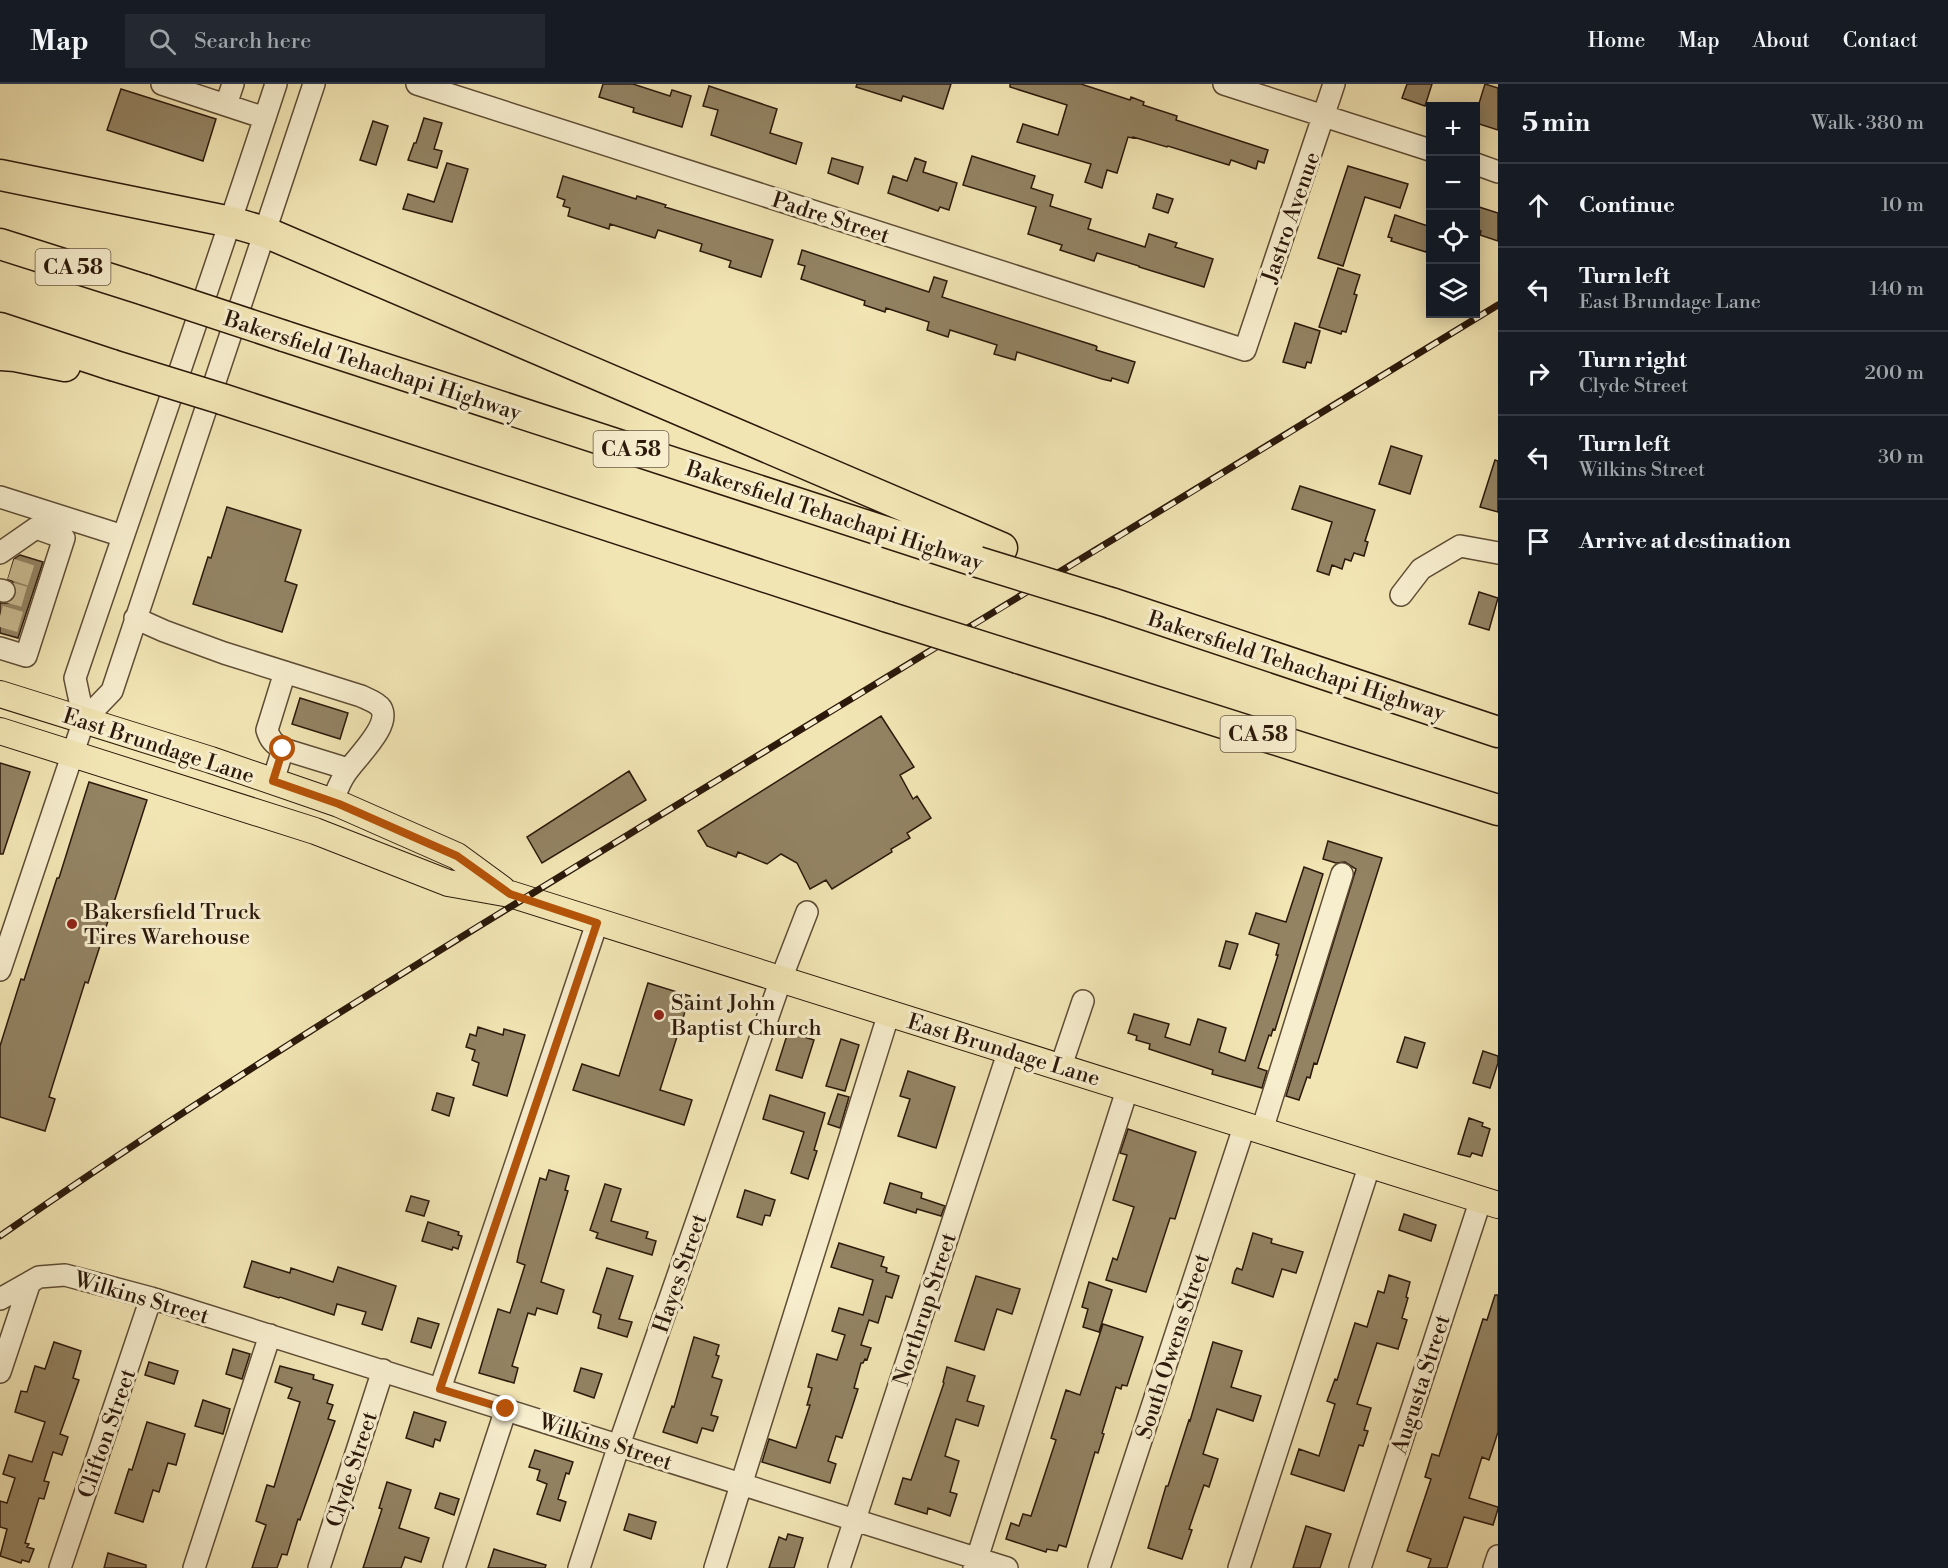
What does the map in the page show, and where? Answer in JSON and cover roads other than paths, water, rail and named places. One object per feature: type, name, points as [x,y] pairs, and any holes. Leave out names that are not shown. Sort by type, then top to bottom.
[{"type":"highway","points":[[0,175],[231,222],[265,232],[990,555]]},
{"type":"highway","name":"Bakersfield Tehachapi Highway","points":[[0,244],[284,336],[990,555],[1111,603],[1498,732]]},
{"type":"highway","points":[[0,328],[111,370]]},
{"type":"highway","points":[[0,355],[111,370]]},
{"type":"highway","name":"CA 58","points":[[111,370],[264,412],[888,617],[1498,810]]},
{"type":"main road","name":"East Brundage Lane","points":[[0,694],[332,802],[457,856],[510,894]]},
{"type":"main road","name":"East Brundage Lane","points":[[0,730],[315,831],[448,883],[510,894],[1489,1202]]},
{"type":"street","points":[[162,84],[265,118]]},
{"type":"street","points":[[226,105],[233,84]]},
{"type":"street","points":[[84,720],[75,678],[276,84]]},
{"type":"street","points":[[0,970],[84,720],[112,691],[314,84]]},
{"type":"street","name":"Padre Street","points":[[417,84],[1245,350]]},
{"type":"street","points":[[1224,84],[1426,148]]},
{"type":"street","name":"Jastro Avenue","points":[[1245,350],[1334,84]]},
{"type":"street","points":[[1480,165],[1498,172]]},
{"type":"street","points":[[0,497],[51,524],[123,536]]},
{"type":"street","points":[[4,562],[36,528],[51,524]]},
{"type":"street","points":[[0,648],[26,656],[30,625],[45,580],[64,538],[51,524]]},
{"type":"street","points":[[1401,594],[1421,569],[1460,546],[1498,553]]},
{"type":"street","points":[[135,618],[189,640],[361,696],[377,704],[382,710],[383,718],[380,729],[348,769],[332,802]]},
{"type":"street","points":[[285,672],[267,730],[270,739],[283,749],[348,769]]},
{"type":"street","points":[[273,781],[283,749]]},
{"type":"street","name":"South Owens Street","points":[[1100,1568],[1342,874]]},
{"type":"street","name":"Hayes Street","points":[[579,1568],[619,1445],[781,979],[807,912]]},
{"type":"street","points":[[440,1389],[597,923]]},
{"type":"street","points":[[1061,1066],[1083,1001]]},
{"type":"street","points":[[715,1568],[890,1013]]},
{"type":"street","name":"Northrup Street","points":[[839,1568],[1009,1050]]},
{"type":"street","points":[[975,1563],[1128,1087]]},
{"type":"street","points":[[1239,1568],[1370,1164]]},
{"type":"street","name":"Augusta Street","points":[[1360,1568],[1489,1202]]},
{"type":"street","name":"Wilkins Street","points":[[0,1299],[39,1277],[65,1275],[152,1298],[855,1520],[975,1563],[1007,1568]]},
{"type":"street","points":[[0,1372],[30,1282]]},
{"type":"street","name":"Clifton Street","points":[[60,1568],[152,1298]]},
{"type":"street","points":[[194,1568],[270,1335]]},
{"type":"street","name":"Clyde Street","points":[[319,1568],[383,1370]]},
{"type":"street","points":[[454,1568],[506,1409]]},
{"type":"street","points":[[1494,1568],[1498,1556]]},
{"type":"tunnel","points":[[11,569],[39,578]]},
{"type":"tunnel","points":[[4,591],[32,599]]},
{"type":"tunnel","points":[[0,616],[24,623]]},
{"type":"railway","points":[[0,1236],[173,1119],[437,952],[1498,305]]},
{"type":"place","name":"Bakersfield Truck Tires Warehouse","points":[[72,924]]},
{"type":"place","name":"Saint John Baptist Church","points":[[659,1015]]}]
